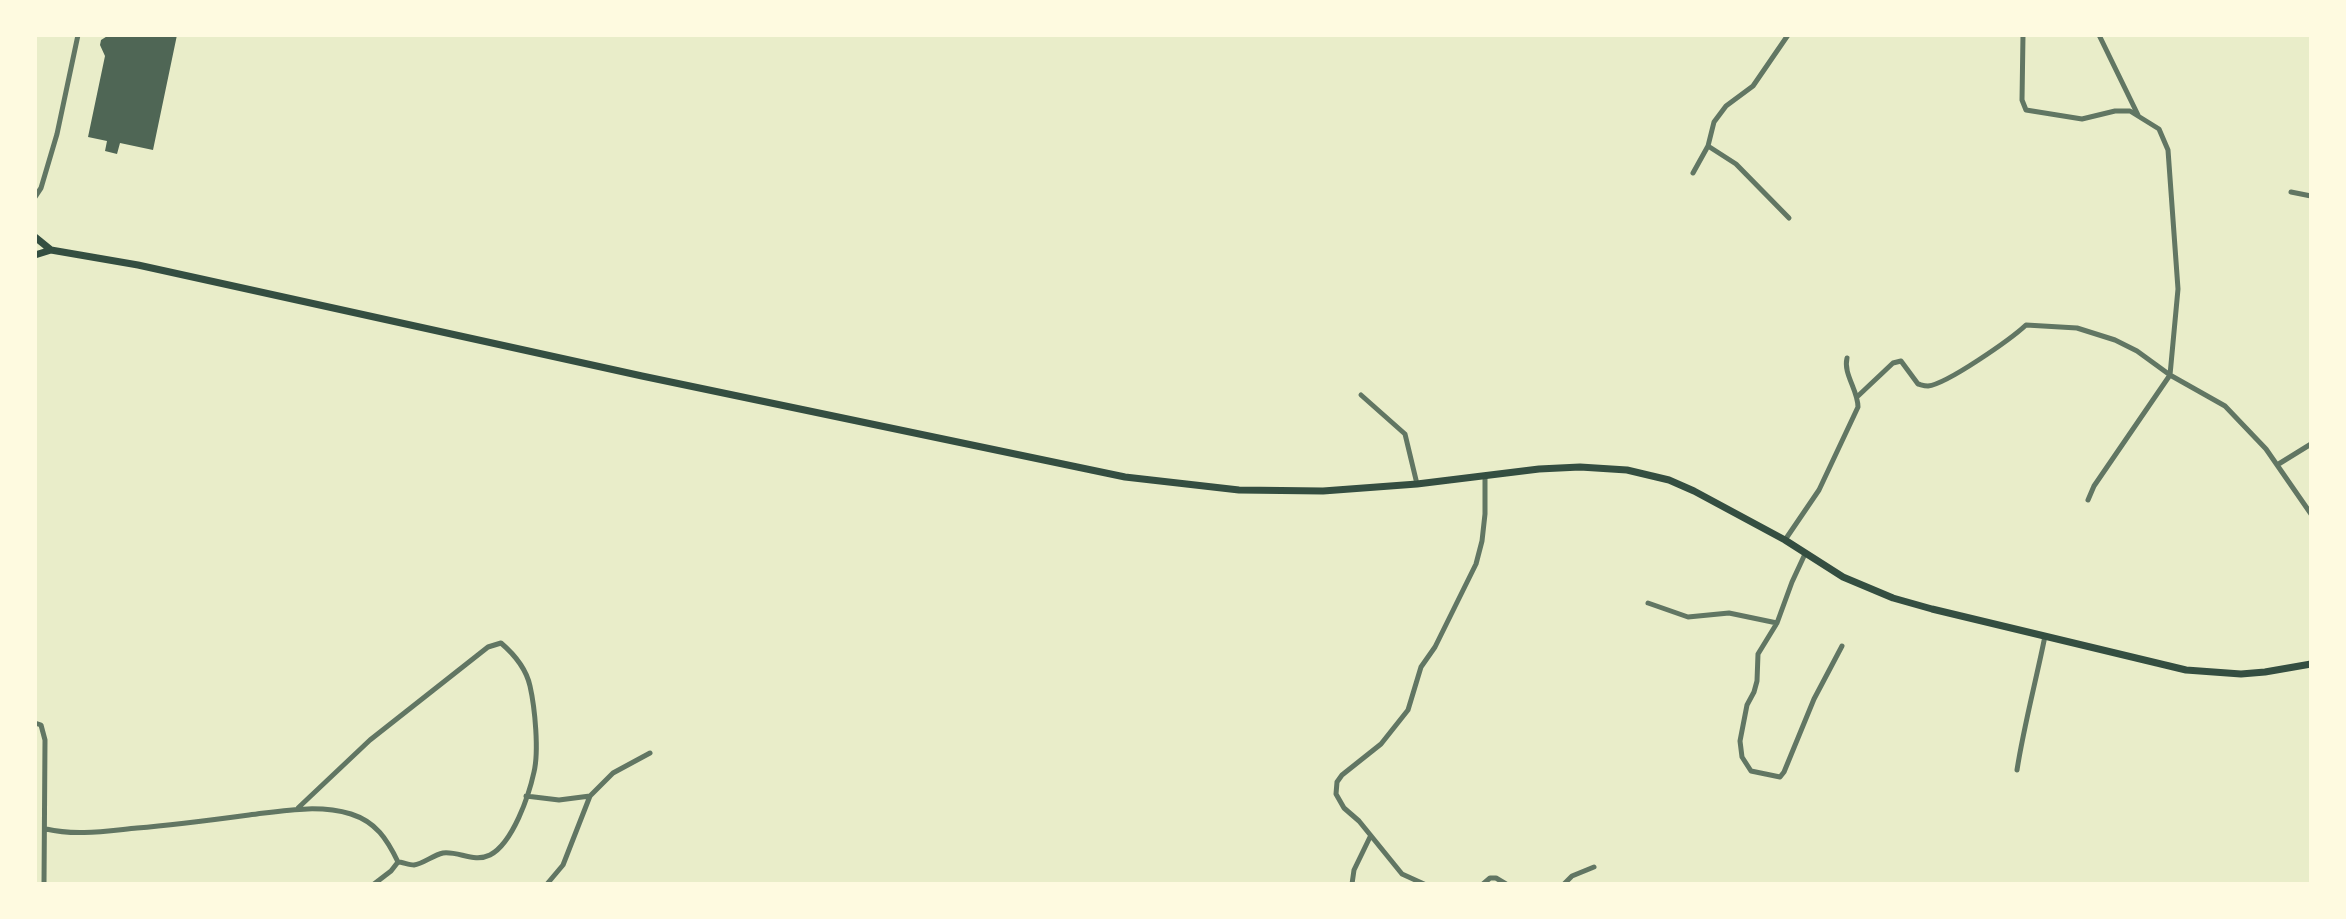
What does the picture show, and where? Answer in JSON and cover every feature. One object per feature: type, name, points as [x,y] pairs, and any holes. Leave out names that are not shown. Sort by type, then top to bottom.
[{"type":"main road","points":[[35,237],[51,250]]},
{"type":"main road","points":[[35,254],[51,250],[138,265],[642,376],[1125,477],[1251,490],[1323,491],[1417,484],[1567,467],[1627,470],[1669,480],[1694,491],[1786,540],[1843,577],[1893,598],[2206,673],[2255,673],[2311,664]]},
{"type":"street","points":[[35,197],[41,187],[57,134],[78,35]]},
{"type":"street","points":[[1693,173],[1708,146],[1714,122],[1726,106],[1753,86],[1788,35]]},
{"type":"street","points":[[2023,35],[2022,100],[2026,110],[2082,120],[2123,110],[2138,115],[2159,129],[2168,150],[2178,289],[2170,375],[2100,476],[2088,500]]},
{"type":"street","points":[[2099,35],[2138,115]]},
{"type":"street","points":[[1708,146],[1736,164],[1788,218]]},
{"type":"street","points":[[2291,192],[2311,196]]},
{"type":"street","points":[[1858,396],[1893,363],[1901,361],[1918,384],[1925,386],[1938,383],[2026,325],[2077,328],[2115,340],[2137,351],[2170,375],[2225,406],[2258,438],[2311,514]]},
{"type":"street","points":[[1786,540],[1819,490],[1858,407],[1858,396],[1846,366],[1847,358]]},
{"type":"street","points":[[1361,395],[1405,434],[1417,484]]},
{"type":"street","points":[[2277,465],[2311,444]]},
{"type":"street","points":[[1424,884],[1402,874],[1359,821],[1344,808],[1336,794],[1337,782],[1381,744],[1408,709],[1421,667],[1435,647],[1476,564],[1485,514],[1485,476]]},
{"type":"street","points":[[1804,554],[1777,623],[1758,654],[1754,692],[1747,705],[1740,741],[1742,757],[1751,771],[1780,777],[1784,772],[1814,699],[1842,646]]},
{"type":"street","points":[[1647,603],[1688,617],[1729,613],[1777,623]]},
{"type":"street","points":[[2017,770],[2023,727],[2033,696],[2045,636]]},
{"type":"street","points":[[298,808],[370,740],[488,647],[501,643],[513,653],[523,668],[530,687],[534,733],[535,770],[509,837],[491,855],[476,858],[443,853],[414,865],[398,862]]},
{"type":"street","points":[[35,723],[41,725],[45,740],[44,884]]},
{"type":"street","points":[[547,884],[563,865],[590,796],[612,773],[650,752]]},
{"type":"street","points":[[526,796],[559,800],[590,796]]},
{"type":"street","points":[[46,829],[72,833],[109,831],[298,808],[328,809],[353,814],[376,828],[387,839],[398,862]]},
{"type":"street","points":[[1352,884],[1354,870],[1370,837]]},
{"type":"street","points":[[374,884],[398,862]]},
{"type":"street","points":[[1564,884],[1572,877],[1594,867]]},
{"type":"street","points":[[1483,884],[1490,878],[1496,878],[1506,884]]},
{"type":"building","points":[[109,35],[177,35],[153,150],[120,143],[117,154],[105,151],[107,141],[88,137],[105,56],[100,45],[101,40]]}]
